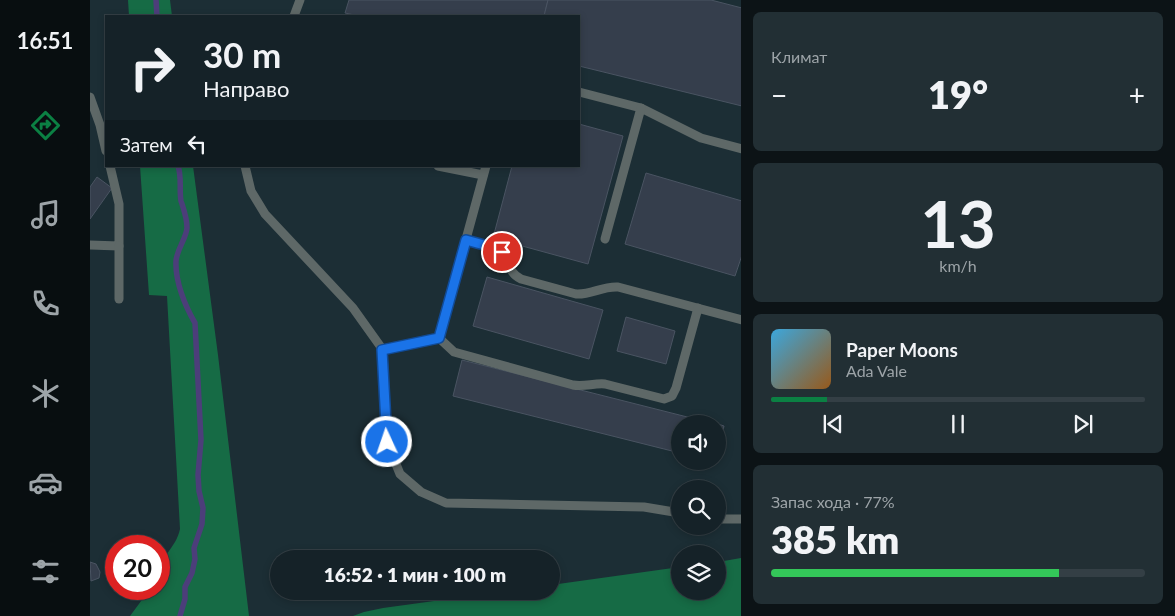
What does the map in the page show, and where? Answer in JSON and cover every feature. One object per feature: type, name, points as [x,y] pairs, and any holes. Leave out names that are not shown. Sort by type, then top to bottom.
[{"type":"lane","points":[[297,15],[300,0]]},
{"type":"lane","points":[[580,92],[640,108],[701,138],[741,149]]},
{"type":"lane","points":[[90,97],[105,147]]},
{"type":"lane","points":[[605,240],[640,108]]},
{"type":"lane","points":[[110,167],[119,204],[119,298]]},
{"type":"lane","points":[[245,167],[251,191],[265,214],[353,308],[382,350],[387,442],[400,474],[421,492],[446,503],[644,507],[671,512]]},
{"type":"lane","points":[[439,338],[485,171],[447,167]]},
{"type":"lane","points":[[466,240],[495,248],[502,252],[513,275],[521,279],[585,295],[607,286],[618,287],[741,320]]},
{"type":"lane","points":[[90,245],[119,246]]},
{"type":"lane","points":[[439,338],[454,352],[573,385],[605,384],[664,399],[672,396],[676,388],[698,308]]},
{"type":"lane","points":[[382,350],[439,338]]},
{"type":"lane","points":[[726,519],[741,518]]},
{"type":"green space","points":[[128,0],[170,0],[172,15],[129,15]]},
{"type":"green space","points":[[140,167],[193,167],[249,616],[130,616],[142,600],[170,600],[170,550],[177,539],[180,529],[167,296],[149,295]]},
{"type":"green space","points":[[741,558],[741,616],[353,616],[383,608],[441,600],[560,600],[560,584],[671,568],[671,600],[726,600],[726,561]]},
{"type":"building","points":[[349,0],[548,0],[544,15],[354,15],[345,13]]},
{"type":"building","points":[[548,0],[711,0],[741,8],[741,106],[580,66],[580,15],[544,15]]},
{"type":"building","points":[[580,124],[623,136],[588,264],[493,238],[512,167],[580,167]]},
{"type":"building","points":[[646,173],[741,201],[741,258],[735,276],[625,244]]},
{"type":"building","points":[[97,177],[112,188],[90,219],[90,187]]},
{"type":"building","points":[[487,277],[603,310],[589,359],[473,326]]},
{"type":"building","points":[[626,317],[675,331],[666,364],[617,351]]},
{"type":"building","points":[[462,360],[679,415],[671,415],[671,451],[453,396]]},
{"type":"building","points":[[90,562],[96,564],[100,572],[99,578],[91,581]]},
{"type":"waterway","points":[[156,0],[157,15]]},
{"type":"waterway","points":[[178,167],[181,201],[187,228],[177,257],[176,269],[181,293],[195,323],[201,440],[198,475],[203,508],[202,524],[194,548],[195,559],[192,573],[185,587],[185,599],[180,616]]},
{"type":"route","points":[[387,442],[382,350],[439,338],[466,240],[495,248],[502,252]]}]
